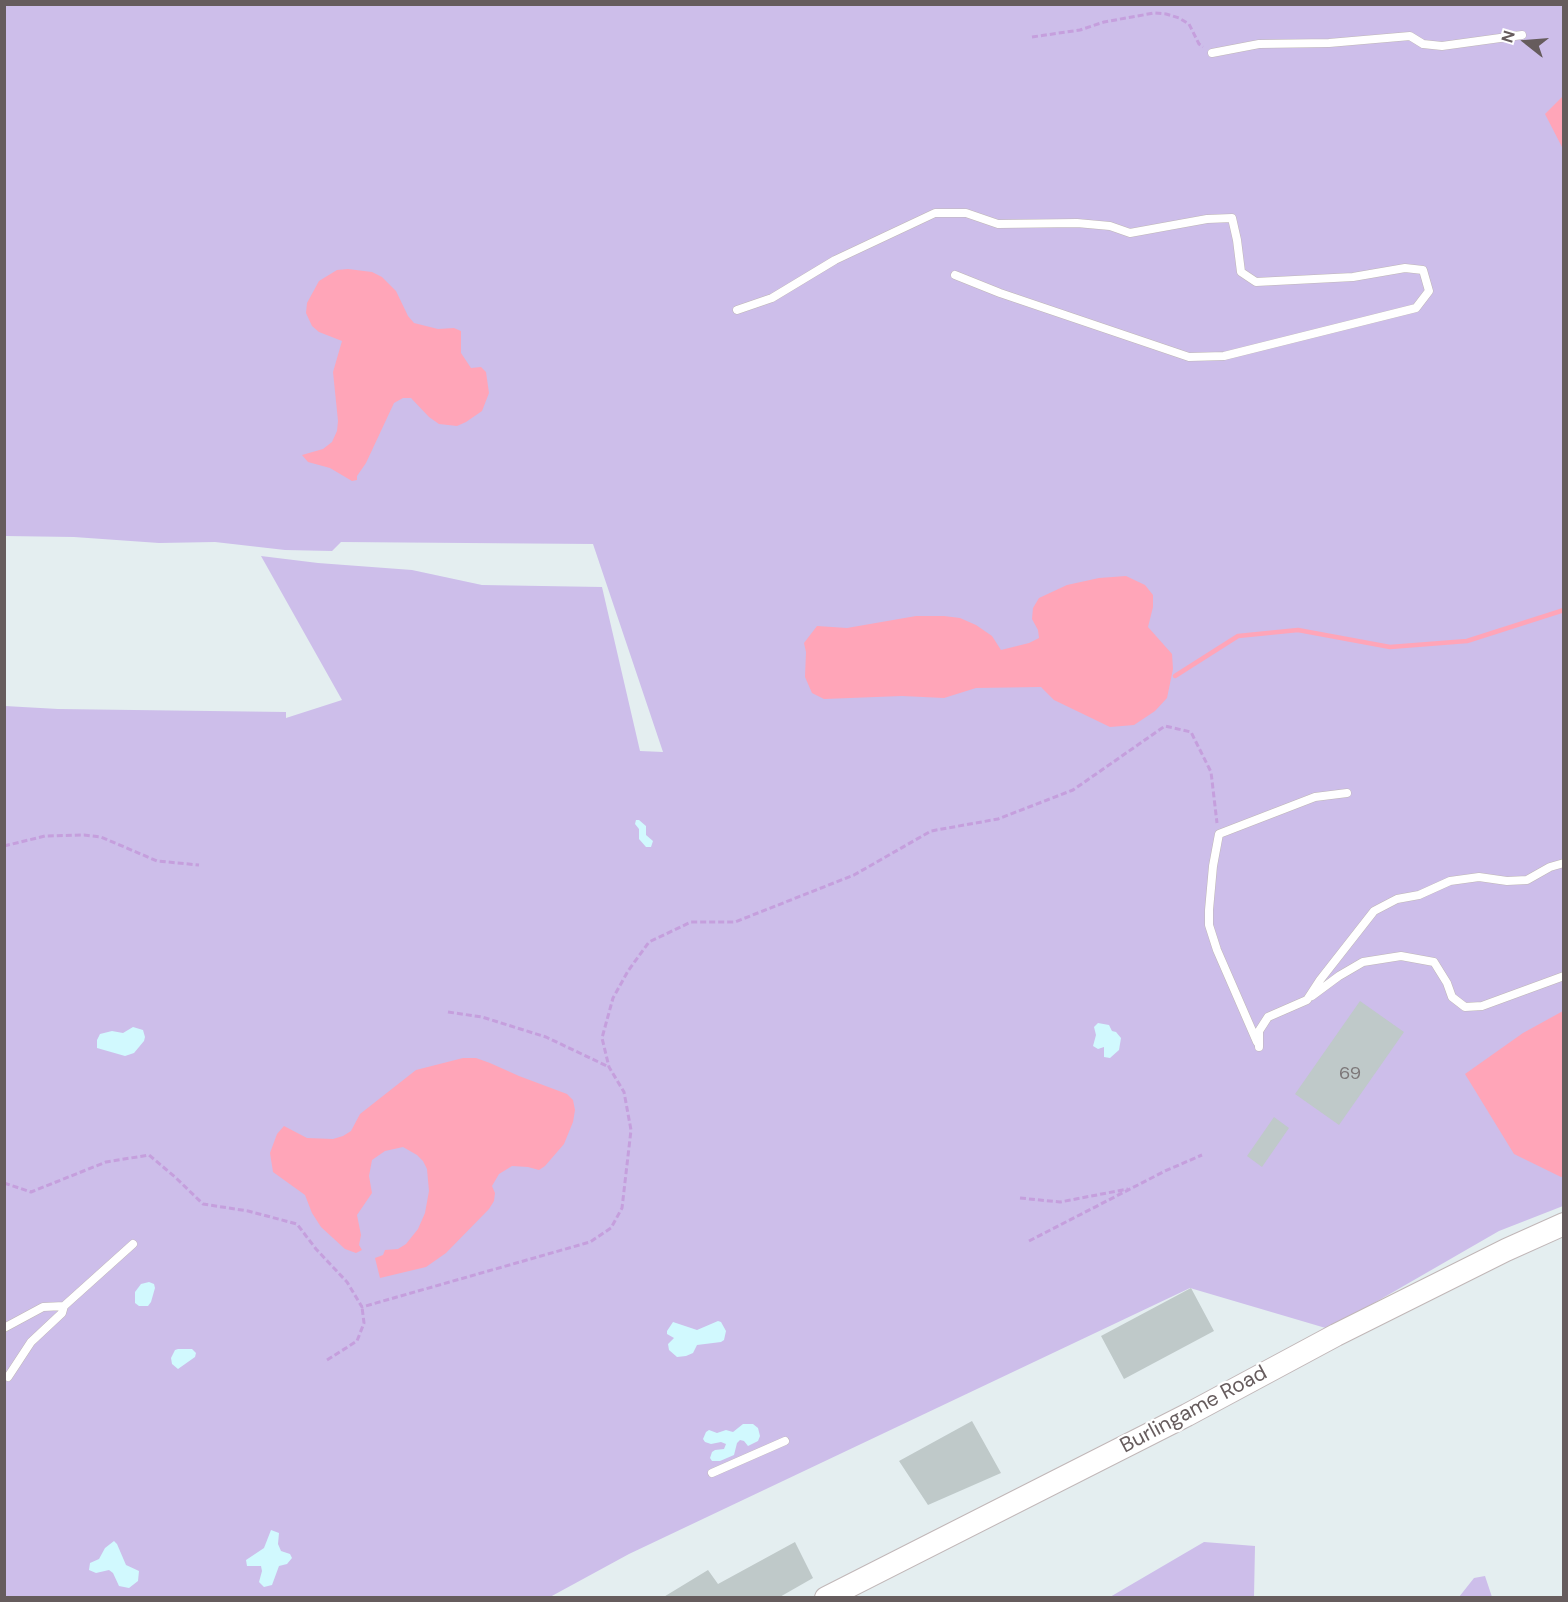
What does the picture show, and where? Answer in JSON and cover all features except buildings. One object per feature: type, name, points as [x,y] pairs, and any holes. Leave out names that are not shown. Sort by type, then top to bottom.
[{"type":"street","name":"Burlingame Road","points":[[826,1598],[1187,1415],[1336,1335],[1563,1224]]},
{"type":"lane","points":[[1212,53],[1259,44],[1329,43],[1410,36],[1423,44],[1442,46],[1522,35]]},
{"type":"lane","points":[[737,310],[772,298],[835,261],[935,213],[966,213],[998,224],[1077,223],[1110,226],[1130,233],[1207,219],[1232,218],[1241,272],[1256,282],[1353,277],[1405,268],[1423,270],[1429,291],[1416,308],[1224,356],[1189,357],[955,275]]},
{"type":"lane","points":[[1347,794],[1315,797],[1219,834],[1213,866],[1209,926],[1259,1047],[1259,1031],[1268,1017],[1307,1000],[1339,976],[1363,962],[1401,956],[1434,962],[1447,983],[1452,997],[1466,1007],[1482,1006],[1563,976]]},
{"type":"lane","points":[[1307,1000],[1374,911],[1397,899],[1419,895],[1450,881],[1479,877],[1507,881],[1527,880],[1550,867],[1563,863]]},
{"type":"lane","points":[[8,1377],[31,1342],[62,1313],[64,1306],[133,1244]]},
{"type":"lane","points":[[4,1328],[43,1307],[64,1306]]},
{"type":"lane","points":[[712,1473],[785,1441]]},
{"type":"path","points":[[1032,36],[1080,30],[1138,15],[1160,13],[1179,18],[1189,24],[1199,44],[1212,53]]},
{"type":"path","points":[[362,1307],[590,1242],[611,1228],[622,1208],[631,1130],[624,1092],[609,1067],[602,1038],[613,999],[628,971],[649,942],[691,922],[735,922],[854,875],[931,831],[998,819],[1073,790],[1165,726],[1191,732],[1211,772],[1219,834]]},
{"type":"path","points":[[4,846],[45,836],[84,835],[101,837],[157,861],[199,865]]},
{"type":"path","points":[[448,1012],[482,1017],[546,1037],[609,1067]]},
{"type":"path","points":[[4,1183],[32,1191],[106,1162],[149,1155],[203,1204],[248,1210],[297,1224],[316,1249],[347,1282],[362,1307],[364,1323],[357,1341],[327,1360]]},
{"type":"path","points":[[1029,1241],[1165,1171],[1202,1155]]},
{"type":"path","points":[[1020,1198],[1060,1202],[1133,1188]]},
{"type":"shaded area","points":[[5,5],[1563,5],[1563,1206],[1499,1231],[1329,1329],[1190,1288],[629,1554],[550,1597],[5,1597],[5,706],[58,709],[286,712],[286,718],[342,700],[261,556],[412,570],[482,585],[602,587],[640,751],[663,752],[593,544],[341,542],[332,551],[285,550],[215,542],[159,543],[74,537],[5,536]]},
{"type":"shaded area","points":[[1563,96],[1563,149],[1545,114]]},
{"type":"shaded area","points":[[337,270],[372,272],[382,277],[396,291],[414,323],[438,329],[454,328],[461,331],[461,353],[471,368],[481,367],[486,372],[489,393],[482,411],[457,426],[439,424],[411,398],[403,398],[394,403],[357,480],[352,481],[330,468],[308,462],[302,455],[323,449],[332,442],[337,431],[333,372],[342,341],[319,332],[312,326],[306,313],[307,303],[319,281]]},
{"type":"shaded area","points":[[1126,576],[1145,585],[1153,595],[1153,607],[1148,627],[1172,654],[1173,669],[1167,698],[1155,711],[1134,725],[1110,727],[1054,700],[1041,687],[976,688],[944,698],[902,696],[824,699],[812,693],[805,677],[804,643],[817,626],[847,628],[916,616],[960,618],[992,636],[1001,650],[1039,638],[1038,630],[1032,619],[1033,608],[1039,598],[1067,585],[1099,578]]},
{"type":"shaded area","points":[[1563,1011],[1564,1176],[1561,1177],[1514,1154],[1465,1074],[1523,1033]]},
{"type":"shaded area","points":[[463,1058],[476,1058],[567,1094],[573,1100],[575,1110],[573,1122],[564,1144],[545,1166],[539,1170],[512,1166],[499,1174],[492,1186],[495,1193],[494,1201],[489,1209],[446,1253],[426,1267],[380,1278],[375,1258],[383,1255],[385,1250],[398,1249],[406,1244],[418,1229],[425,1213],[429,1191],[427,1169],[423,1161],[403,1147],[385,1151],[372,1160],[369,1176],[372,1193],[357,1215],[361,1235],[359,1245],[362,1250],[356,1253],[345,1249],[321,1227],[305,1195],[273,1172],[270,1153],[277,1134],[284,1126],[307,1138],[333,1139],[343,1136],[351,1131],[360,1114],[416,1070]]},
{"type":"shaded area","points":[[1204,1542],[1255,1546],[1254,1597],[1110,1597]]},
{"type":"shaded area","points":[[1485,1576],[1492,1597],[1459,1597],[1474,1578]]},
{"type":"sand","points":[[636,820],[646,826],[646,835],[653,841],[651,847],[646,847],[639,839]]},
{"type":"sand","points":[[1098,1023],[1109,1025],[1112,1031],[1121,1038],[1119,1050],[1110,1058],[1104,1057],[1104,1047],[1098,1049],[1093,1046],[1096,1035],[1094,1027]]},
{"type":"sand","points":[[133,1027],[143,1030],[145,1037],[134,1053],[125,1056],[97,1048],[100,1034],[112,1031],[123,1033]]},
{"type":"sand","points":[[149,1282],[154,1284],[155,1288],[151,1302],[148,1306],[139,1306],[135,1303],[135,1292],[141,1284]]},
{"type":"sand","points":[[718,1321],[726,1331],[724,1340],[721,1342],[697,1345],[693,1353],[686,1356],[677,1357],[669,1350],[668,1344],[674,1338],[667,1334],[667,1331],[673,1322],[697,1330]]},
{"type":"sand","points":[[178,1349],[192,1349],[196,1353],[195,1357],[178,1369],[172,1364],[171,1358]]},
{"type":"sand","points":[[743,1424],[753,1424],[758,1428],[760,1436],[758,1441],[748,1446],[740,1440],[734,1455],[720,1461],[712,1461],[710,1458],[712,1452],[724,1449],[726,1444],[705,1442],[703,1439],[706,1432],[709,1430],[717,1433],[726,1430],[733,1432]]},
{"type":"sand","points":[[271,1530],[279,1533],[278,1544],[281,1551],[290,1554],[292,1558],[287,1564],[279,1566],[272,1585],[264,1587],[259,1582],[261,1566],[247,1566],[246,1560],[264,1548]]},
{"type":"sand","points":[[114,1541],[126,1565],[139,1571],[138,1581],[129,1588],[119,1586],[113,1573],[109,1570],[96,1573],[89,1570],[90,1563],[99,1559],[105,1548]]},
{"type":"waterway","points":[[1175,676],[1238,636],[1298,630],[1390,647],[1467,641],[1564,610]]}]
